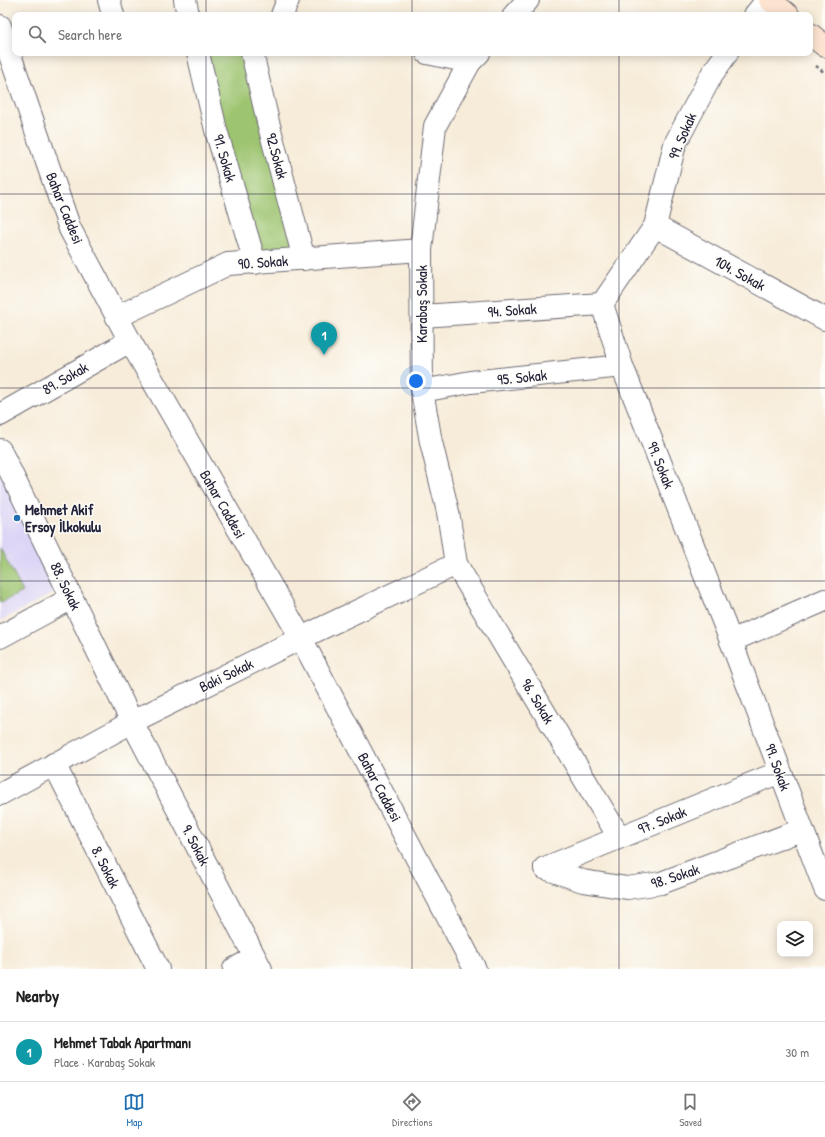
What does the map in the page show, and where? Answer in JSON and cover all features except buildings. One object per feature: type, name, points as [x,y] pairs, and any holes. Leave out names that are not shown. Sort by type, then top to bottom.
[{"type":"main road","points":[[768,0],[784,12]]},
{"type":"main road","points":[[813,36],[825,46]]},
{"type":"street","points":[[109,0],[112,12]]},
{"type":"street","points":[[185,0],[187,12]]},
{"type":"street","points":[[283,12],[288,0]]},
{"type":"street","points":[[517,12],[528,0]]},
{"type":"street","points":[[758,12],[768,0]]},
{"type":"street","name":"Bahar Caddesi","points":[[5,36],[70,229],[130,341],[301,638],[475,969]]},
{"type":"street","name":"91. Sokak","points":[[199,56],[216,130],[255,262]]},
{"type":"street","name":"92.Sokak","points":[[253,56],[268,122],[304,259]]},
{"type":"street","points":[[456,56],[475,58]]},
{"type":"street","name":"99. Sokak","points":[[725,56],[712,74],[675,144],[654,226],[602,304],[622,366],[731,641],[801,830],[825,890]]},
{"type":"street","name":"Karabaş Sokak","points":[[456,564],[448,512],[431,442],[422,391],[421,250],[435,126],[475,58]]},
{"type":"street","name":"104. Sokak","points":[[654,226],[825,319]]},
{"type":"street","name":"90. Sokak","points":[[117,317],[228,264],[421,250]]},
{"type":"street","name":"94. Sokak","points":[[422,316],[602,304]]},
{"type":"street","name":"89. Sokak","points":[[0,415],[130,341]]},
{"type":"street","name":"95. Sokak","points":[[422,391],[471,382],[622,366]]},
{"type":"street","name":"88. Sokak","points":[[0,450],[132,722]]},
{"type":"street","name":"Baki Sokak","points":[[0,794],[132,722],[301,638],[456,564]]},
{"type":"street","name":"96. Sokak","points":[[456,564],[619,837]]},
{"type":"street","points":[[0,637],[72,598]]},
{"type":"street","points":[[731,641],[825,600]]},
{"type":"street","name":"9. Sokak","points":[[132,722],[258,964]]},
{"type":"street","name":"8. Sokak","points":[[54,764],[158,969]]},
{"type":"street","name":"97. Sokak","points":[[545,868],[780,772]]},
{"type":"street","name":"98. Sokak","points":[[545,868],[583,881],[627,888],[661,883],[801,830]]},
{"type":"street","points":[[234,969],[258,964]]},
{"type":"shaded area","name":"Mehmet Akif Ersoy İlkokulu","points":[[0,449],[67,586],[0,621]]},
{"type":"green space","points":[[202,56],[252,56],[301,257],[256,260]]},
{"type":"green space","points":[[0,548],[23,592],[0,603]]},
{"type":"place","name":"Mehmet Tabak Apartmanı","points":[[324,355]]},
{"type":"place","name":"Mehmet Akif Ersoy İlkokulu","points":[[17,518]]}]
